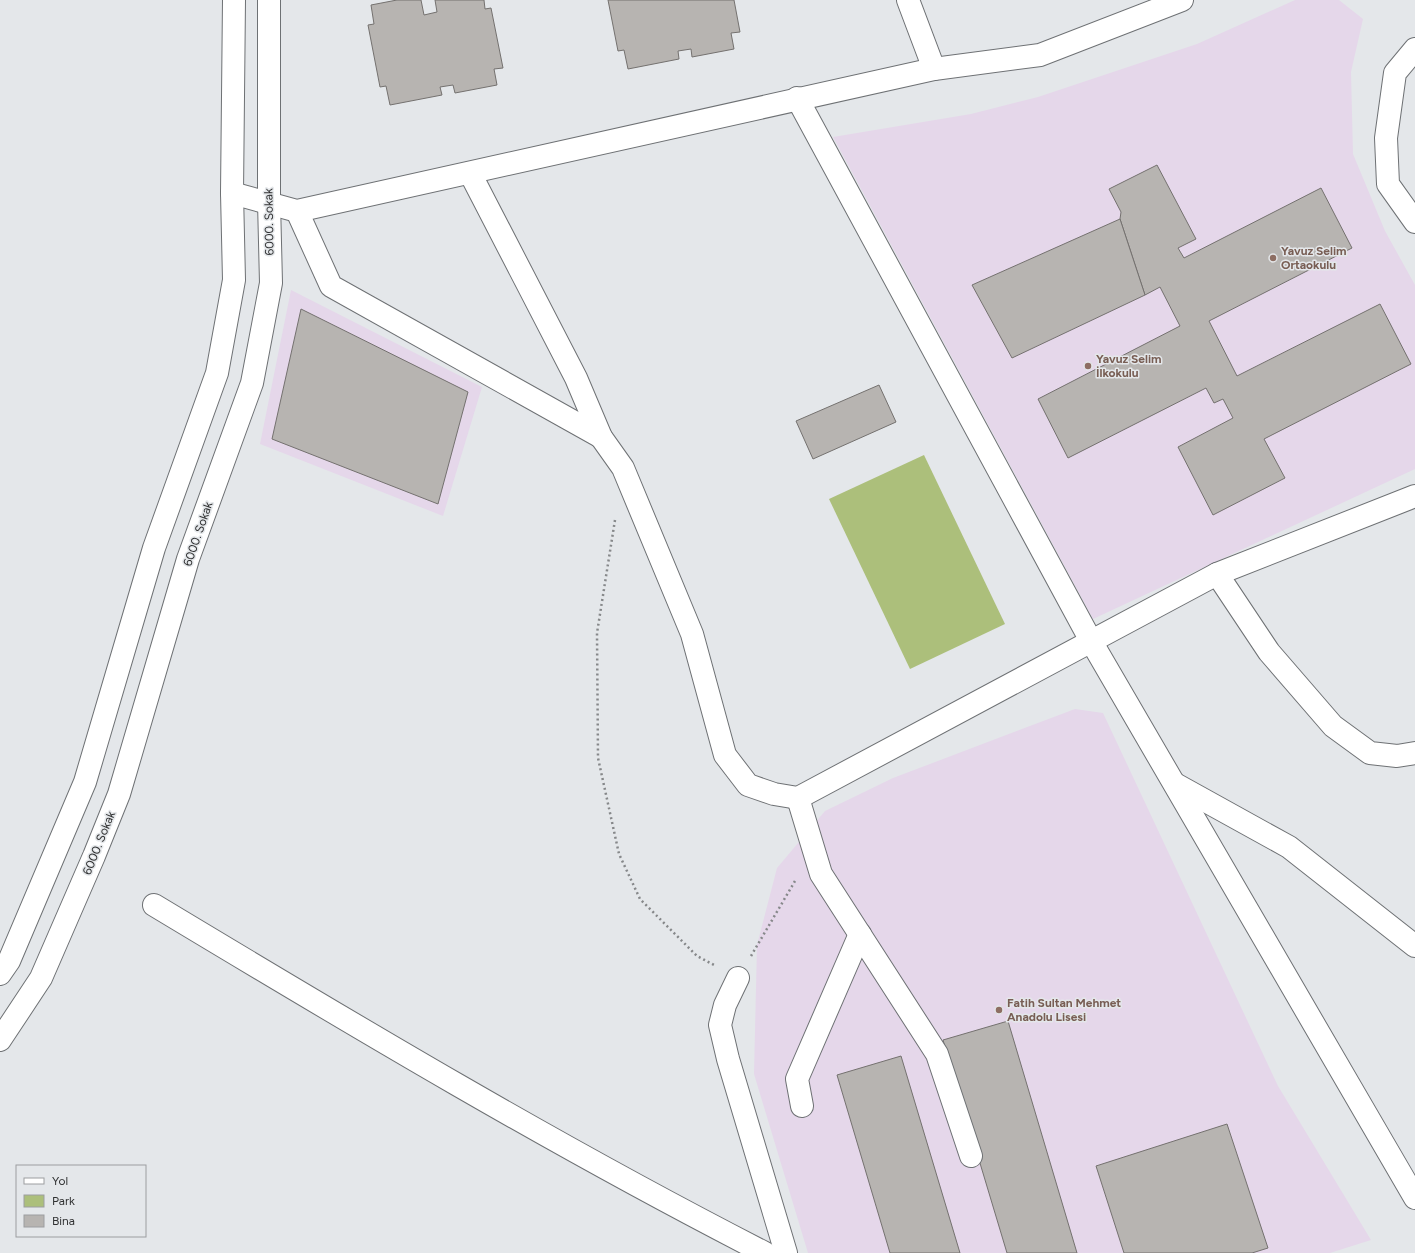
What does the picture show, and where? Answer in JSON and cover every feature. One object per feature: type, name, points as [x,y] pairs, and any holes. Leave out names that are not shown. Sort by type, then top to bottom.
[{"type":"street","points":[[0,974],[15,947],[85,782],[154,548],[217,373],[234,280],[232,193],[234,0]]},
{"type":"street","name":"6000. Sokak","points":[[0,1040],[41,978],[119,794],[188,559],[252,383],[271,283],[269,202],[269,0]]},
{"type":"street","points":[[908,0],[934,69]]},
{"type":"street","points":[[232,193],[269,202],[297,211],[797,98],[934,69],[1040,55],[1182,0]]},
{"type":"street","points":[[1415,49],[1395,73],[1386,138],[1388,184],[1415,222]]},
{"type":"street","points":[[797,98],[1091,641],[1415,1198]]},
{"type":"street","points":[[470,173],[576,378],[601,436],[623,468],[692,634],[725,754],[748,785],[774,794],[798,798],[1217,574],[1415,496]]},
{"type":"street","points":[[297,211],[330,286],[601,436]]},
{"type":"street","points":[[1217,574],[1269,652],[1333,726],[1370,753],[1397,756],[1415,753]]},
{"type":"street","points":[[1174,784],[1289,847],[1415,946]]},
{"type":"street","points":[[798,798],[821,874],[937,1054],[971,1156]]},
{"type":"street","points":[[154,905],[387,1045],[657,1198],[765,1253]]},
{"type":"street","points":[[802,1106],[797,1079],[860,934]]},
{"type":"street","points":[[738,978],[725,1004],[720,1025],[728,1059],[786,1253]]},
{"type":"path","points":[[616,515],[597,633],[598,758],[619,854],[640,899],[697,956],[738,978],[814,850]]},
{"type":"shaded area","points":[[1295,0],[1339,0],[1363,19],[1351,72],[1353,154],[1385,231],[1415,285],[1415,469],[1093,619],[833,137],[971,114],[1038,97],[1197,44]]},
{"type":"shaded area","points":[[291,290],[482,387],[443,516],[260,444]]},
{"type":"shaded area","name":"Fatih Sultan Mehmet Anadolu Lisesi","points":[[1075,709],[1103,713],[1278,1086],[1371,1240],[1330,1253],[808,1253],[754,1074],[757,945],[777,868],[825,811],[893,778]]},
{"type":"green space","points":[[924,455],[1005,624],[910,669],[829,499]]},
{"type":"building","points":[[397,0],[421,0],[424,15],[437,12],[435,0],[484,0],[485,9],[491,8],[503,68],[494,69],[497,85],[455,93],[453,85],[440,87],[442,95],[390,105],[386,86],[380,87],[368,25],[374,24],[371,5]]},
{"type":"building","points":[[608,0],[734,0],[740,32],[731,33],[734,49],[692,57],[691,49],[678,51],[679,59],[628,69],[624,50],[618,51]]},
{"type":"building","name":"Yavuz Selim Ortaokulu","points":[[1157,165],[1196,239],[1178,248],[1184,258],[1321,188],[1352,248],[1209,321],[1237,376],[1380,304],[1411,364],[1264,439],[1285,478],[1213,515],[1178,447],[1233,418],[1223,399],[1214,403],[1206,388],[1068,458],[1038,399],[1180,326],[1160,287],[1145,295],[1120,219],[1121,212],[1109,189]]},
{"type":"building","name":"Yavuz Selim İlkokulu","points":[[1120,219],[1145,295],[1012,358],[972,285]]},
{"type":"building","points":[[301,309],[468,392],[438,504],[272,439]]},
{"type":"building","points":[[879,385],[896,422],[813,459],[796,421]]},
{"type":"building","name":"Fatih Sultan Mehmet Anadolu Lisesi","points":[[1008,1021],[1077,1253],[1007,1253],[943,1040]]},
{"type":"building","points":[[901,1056],[960,1253],[890,1253],[837,1075]]},
{"type":"building","points":[[1227,1124],[1268,1248],[1252,1253],[1124,1253],[1096,1166]]},
{"type":"place","name":"Yavuz Selim Ortaokulu","points":[[1273,258]]},
{"type":"place","name":"Yavuz Selim İlkokulu","points":[[1088,366]]},
{"type":"place","name":"Fatih Sultan Mehmet Anadolu Lisesi","points":[[999,1010]]}]
